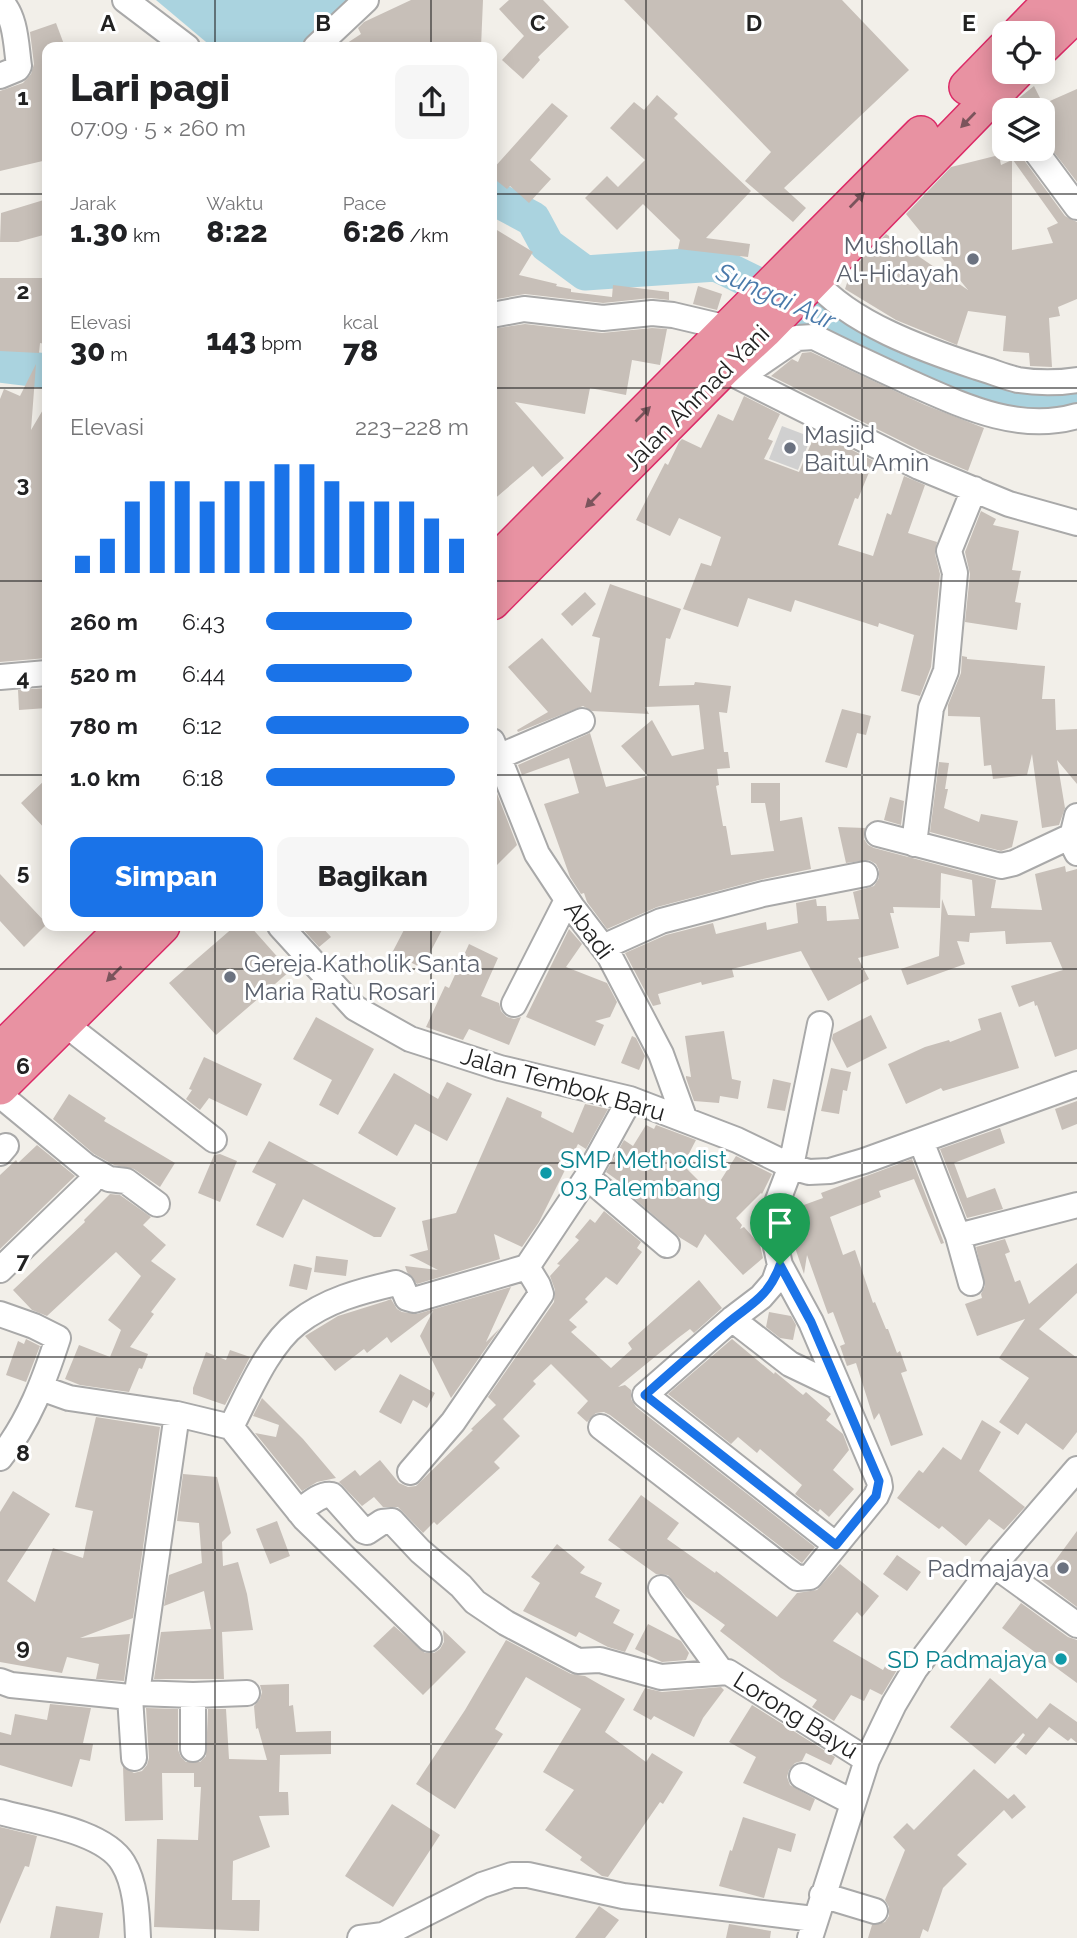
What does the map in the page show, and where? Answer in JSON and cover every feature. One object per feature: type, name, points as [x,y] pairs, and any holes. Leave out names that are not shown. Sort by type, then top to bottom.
[{"type":"highway","points":[[1032,21],[1052,0]]},
{"type":"highway","points":[[1055,34],[1077,13]]},
{"type":"highway","name":"Jalan Ahmad Yani","points":[[806,276],[992,63]]},
{"type":"highway","name":"Jalan Ahmad Yani","points":[[497,561],[745,325],[806,276],[1005,92]]},
{"type":"highway","name":"Jalan Ahmad Yani","points":[[497,597],[731,373],[745,325]]},
{"type":"highway","points":[[0,1051],[121,931]]},
{"type":"highway","points":[[0,1087],[157,931]]},
{"type":"street","points":[[125,0],[180,42]]},
{"type":"street","points":[[321,42],[366,0]]},
{"type":"street","points":[[0,1],[9,13],[14,28],[19,66],[0,76]]},
{"type":"street","points":[[1043,161],[1077,207]]},
{"type":"street","points":[[806,276],[857,317],[966,369],[1017,380],[1077,380]]},
{"type":"street","points":[[497,314],[524,309],[603,318],[652,313],[745,325]]},
{"type":"street","points":[[731,373],[797,338],[814,337],[956,401],[1009,419],[1063,420],[1077,416]]},
{"type":"street","points":[[956,401],[966,369]]},
{"type":"street","points":[[731,373],[919,467],[1009,504],[1077,523]]},
{"type":"street","points":[[914,844],[931,708],[946,671],[955,573],[949,551],[974,489]]},
{"type":"street","points":[[0,677],[42,673]]},
{"type":"street","points":[[497,748],[582,721]]},
{"type":"street","name":"Abadi","points":[[497,754],[537,854],[567,900],[603,947],[661,1054],[685,1120]]},
{"type":"street","points":[[1074,847],[1077,816]]},
{"type":"street","points":[[878,834],[1001,866],[1014,863],[1065,839],[1074,847]]},
{"type":"street","points":[[603,947],[661,921],[763,894],[865,874]]},
{"type":"street","points":[[514,1004],[567,900]]},
{"type":"street","name":"Jalan Tembok Baru","points":[[285,931],[355,1008],[410,1039],[500,1068],[630,1098],[809,1172],[830,1171],[1077,1084]]},
{"type":"street","points":[[65,1024],[214,1139]]},
{"type":"street","points":[[601,1427],[797,1578],[810,1577],[876,1496],[880,1487],[879,1481],[811,1322],[780,1265],[773,1233],[775,1208],[792,1166],[820,1024]]},
{"type":"street","points":[[0,1095],[86,1166],[108,1179],[126,1181],[157,1204]]},
{"type":"street","points":[[231,1427],[272,1352],[296,1324],[329,1304],[363,1291],[396,1283],[402,1286],[407,1298],[414,1300],[527,1267],[587,1177],[630,1098]]},
{"type":"street","points":[[921,1140],[958,1236],[971,1283]]},
{"type":"street","points":[[587,1177],[667,1245]]},
{"type":"street","points":[[0,1270],[90,1183]]},
{"type":"street","points":[[958,1236],[1077,1205]]},
{"type":"street","points":[[780,1265],[774,1282],[761,1297],[732,1318],[645,1395],[836,1545]]},
{"type":"street","points":[[410,1472],[453,1422],[541,1294],[527,1267]]},
{"type":"street","points":[[0,1314],[58,1338],[30,1413],[0,1458]]},
{"type":"street","points":[[732,1318],[790,1364],[838,1387]]},
{"type":"street","points":[[41,1388],[69,1398],[177,1414],[231,1427],[299,1512],[429,1639]]},
{"type":"street","points":[[134,1758],[132,1699],[177,1414]]},
{"type":"street","points":[[360,1938],[383,1935],[482,1885],[512,1875],[541,1877],[622,1896],[812,1928],[867,1759],[915,1669],[994,1565],[1077,1469]]},
{"type":"street","name":"Lorong Bayu","points":[[299,1512],[319,1497],[329,1494],[335,1497],[366,1532],[382,1522],[392,1521],[475,1602],[506,1623],[578,1661],[600,1660],[661,1677],[728,1672],[867,1759]]},
{"type":"street","points":[[994,1565],[1077,1625]]},
{"type":"street","points":[[661,1588],[721,1671]]},
{"type":"street","points":[[0,1681],[11,1685],[132,1699],[193,1699],[247,1693]]},
{"type":"street","points":[[193,1699],[194,1749]]},
{"type":"street","points":[[802,1776],[852,1802]]},
{"type":"street","points":[[0,1812],[92,1837],[111,1848],[131,1879],[138,1938]]},
{"type":"street","points":[[822,1895],[875,1911]]},
{"type":"shaded area","name":"Masjid Baitul Amin","points":[[782,426],[811,437],[798,470],[769,459]]},
{"type":"water","points":[[156,0],[349,0],[305,42],[206,42]]},
{"type":"building","points":[[411,0],[483,0],[481,42],[349,42],[361,34],[358,28],[364,22]]},
{"type":"building","points":[[509,0],[543,0],[569,27],[538,57],[540,60],[523,79],[502,60],[524,36],[499,9]]},
{"type":"building","points":[[624,0],[842,0],[909,70],[784,188],[806,208],[793,222],[745,181],[771,152]]},
{"type":"building","points":[[56,23],[63,42],[42,42],[42,161],[0,171],[0,91],[23,83],[31,74],[34,64],[30,32]]},
{"type":"building","points":[[1034,86],[1040,98],[1019,98]]},
{"type":"building","points":[[1077,89],[1077,182],[1055,154],[1055,99]]},
{"type":"building","points":[[657,95],[678,114],[674,118],[751,191],[706,238],[750,244],[748,257],[678,249],[680,240],[643,204],[617,230],[585,198],[607,176],[618,187],[645,160],[610,128],[634,102],[644,110]]},
{"type":"building","points":[[552,103],[568,116],[530,160],[551,179],[529,203],[510,186],[507,189],[497,181],[497,164]]},
{"type":"building","points":[[992,157],[992,161],[1000,161],[1001,165],[1012,161],[1012,250],[1053,243],[1047,228],[1058,223],[1014,161],[1025,161],[1065,216],[1077,222],[1077,299],[1058,307],[1060,316],[1049,318],[1052,367],[1030,366],[1029,353],[1003,351],[1006,316],[968,311],[957,345],[896,320],[845,289],[850,274],[855,275],[859,262],[886,234],[968,290],[906,214],[951,167]]},
{"type":"building","points":[[42,201],[42,235],[18,242],[0,242],[1,213]]},
{"type":"building","points":[[497,230],[533,252],[519,275],[557,284],[556,286],[571,289],[571,292],[612,297],[613,285],[669,292],[669,300],[651,298],[603,303],[525,294],[497,299]]},
{"type":"building","points":[[0,278],[42,278],[42,343],[39,353],[0,351]]},
{"type":"building","points":[[698,286],[722,294],[717,310],[693,304]]},
{"type":"building","points":[[525,324],[602,333],[667,329],[660,365],[632,360],[626,395],[590,388],[585,414],[515,402],[564,458],[542,477],[533,466],[497,497],[497,328]]},
{"type":"building","points":[[811,352],[925,405],[984,428],[968,471],[925,453],[771,376],[792,359],[798,362],[802,353]]},
{"type":"building","points":[[36,364],[31,430],[42,411],[42,658],[0,662],[0,399],[4,389],[20,396]]},
{"type":"building","points":[[744,396],[780,414],[768,439],[773,441],[764,459],[799,472],[816,432],[876,462],[872,465],[858,499],[855,498],[838,545],[873,556],[887,513],[891,515],[904,476],[925,485],[908,533],[937,542],[935,554],[940,574],[931,667],[920,696],[901,691],[914,635],[879,623],[878,627],[795,600],[791,612],[748,598],[738,627],[683,609],[701,563],[711,566],[721,537],[679,518],[670,536],[636,520],[665,463],[668,465],[679,442],[682,439],[701,448],[718,414],[733,421]]},
{"type":"building","points":[[981,511],[996,519],[993,525],[1019,531],[1012,570],[1021,571],[1015,602],[1021,603],[1017,630],[965,622],[970,574],[965,552]]},
{"type":"building","points":[[610,584],[681,609],[670,639],[666,638],[659,686],[694,685],[695,682],[731,686],[727,713],[719,712],[724,752],[728,752],[730,768],[717,769],[719,785],[716,786],[731,855],[774,851],[765,803],[751,803],[751,783],[780,783],[780,821],[802,817],[811,869],[657,907],[607,929],[587,902],[584,893],[581,894],[570,877],[544,804],[579,793],[569,758],[522,775],[518,765],[590,733],[606,787],[648,776],[621,746],[652,720],[672,756],[704,749],[699,705],[645,707],[649,714],[592,711],[583,706],[518,732],[517,730],[548,712],[508,667],[542,638],[591,693],[600,638],[592,636]]},
{"type":"building","points":[[585,592],[596,604],[572,626],[561,614]]},
{"type":"building","points":[[962,656],[967,659],[1045,666],[1042,699],[1055,699],[1056,730],[1077,729],[1077,784],[1057,760],[1065,808],[1059,825],[1042,828],[1032,754],[1027,775],[993,779],[991,765],[984,766],[980,717],[948,716],[948,705],[961,673]]},
{"type":"building","points":[[42,688],[42,708],[19,710],[18,690]]},
{"type":"building","points":[[842,709],[871,716],[866,735],[857,733],[847,768],[825,762]]},
{"type":"building","points":[[939,762],[949,763],[944,808],[979,822],[981,814],[1018,821],[1012,847],[1001,851],[930,832]]},
{"type":"building","points":[[42,783],[42,826],[21,803]]},
{"type":"building","points":[[497,794],[517,845],[497,865]]},
{"type":"building","points":[[890,797],[904,801],[901,825],[884,820]]},
{"type":"building","points":[[838,827],[865,828],[864,839],[874,848],[996,880],[991,908],[1042,910],[1035,874],[1065,866],[1066,872],[1077,869],[1077,1049],[1055,1057],[1037,1005],[1035,1006],[1034,1001],[1019,1007],[1011,986],[1063,970],[1051,942],[1006,944],[1005,931],[970,933],[969,942],[957,941],[965,964],[907,985],[901,969],[939,956],[942,899],[948,915],[975,916],[972,880],[941,873],[940,908],[893,907],[894,913],[890,913],[899,948],[858,958],[869,979],[828,1001],[801,951],[732,969],[734,977],[702,985],[701,982],[658,994],[661,1004],[653,1006],[625,953],[666,935],[713,923],[716,934],[766,922],[767,930],[798,923],[796,903],[816,899],[817,906],[826,906],[827,921],[859,919],[853,892],[874,886],[879,878],[879,870],[876,864],[869,860],[846,863]]},
{"type":"building","points":[[0,874],[42,919],[42,929],[24,947],[0,921]]},
{"type":"building","points":[[569,929],[582,944],[566,967],[607,983],[617,1002],[610,1017],[595,1021],[604,1025],[595,1046],[526,1017]]},
{"type":"building","name":"Gereja Katholik Santa Maria Ratu Rosari","points":[[229,931],[254,931],[290,971],[216,1035],[169,983]]},
{"type":"building","points":[[305,931],[326,931],[331,937],[319,947]]},
{"type":"building","points":[[403,931],[441,931],[422,968],[392,953]]},
{"type":"building","points":[[469,944],[498,958],[481,996],[499,1003],[501,1011],[507,1017],[521,1017],[509,1045],[469,1029],[463,1040],[426,1027],[445,986],[449,988]]},
{"type":"building","points":[[1001,1012],[1019,1068],[943,1091],[941,1088],[906,1104],[888,1064],[925,1047],[949,1040],[950,1042],[981,1030],[978,1019]]},
{"type":"building","points":[[871,1015],[887,1048],[847,1068],[832,1039],[833,1034]]},
{"type":"building","points":[[316,1017],[374,1049],[338,1115],[319,1105],[332,1080],[293,1059]]},
{"type":"building","points":[[724,1031],[732,1079],[741,1081],[738,1099],[720,1096],[719,1103],[694,1101],[686,1078],[691,1077],[685,1036]]},
{"type":"building","points":[[632,1036],[636,1038],[645,1056],[639,1070],[621,1063]]},
{"type":"building","points":[[204,1057],[262,1084],[247,1116],[209,1098],[200,1110],[186,1099]]},
{"type":"building","points":[[831,1068],[851,1072],[847,1091],[843,1090],[839,1114],[821,1111]]},
{"type":"building","points":[[394,1073],[438,1099],[447,1082],[472,1094],[447,1141],[415,1124],[397,1156],[358,1133]]},
{"type":"building","points":[[773,1079],[791,1083],[785,1111],[767,1108]]},
{"type":"building","points":[[69,1094],[106,1118],[104,1121],[175,1163],[160,1187],[134,1169],[114,1165],[94,1154],[53,1119]]},
{"type":"building","points":[[507,1097],[542,1112],[541,1117],[573,1133],[585,1104],[608,1109],[586,1149],[578,1144],[539,1222],[522,1247],[494,1234],[500,1259],[417,1284],[405,1266],[438,1270],[409,1255],[428,1250],[422,1221],[456,1213]]},
{"type":"building","points":[[1077,1101],[1077,1124],[1062,1130],[1055,1109]]},
{"type":"building","points":[[646,1125],[654,1129],[656,1125],[696,1140],[683,1165],[712,1194],[736,1156],[772,1174],[762,1194],[736,1218],[742,1225],[740,1229],[744,1227],[760,1245],[763,1258],[743,1275],[705,1234],[697,1248],[679,1237],[622,1188],[624,1185],[606,1172],[624,1140],[633,1146]]},
{"type":"building","points":[[1000,1128],[1005,1143],[954,1163],[967,1198],[995,1188],[1003,1209],[967,1218],[940,1149]]},
{"type":"building","points":[[269,1141],[396,1208],[381,1237],[374,1237],[303,1199],[283,1238],[256,1225],[276,1184],[252,1172]]},
{"type":"building","points":[[37,1145],[75,1176],[0,1249],[0,1175]]},
{"type":"building","points":[[220,1154],[237,1161],[220,1202],[198,1193],[214,1155]]},
{"type":"building","points":[[912,1159],[944,1243],[941,1244],[914,1179],[879,1191],[881,1197],[830,1217],[843,1255],[855,1250],[873,1303],[875,1302],[888,1329],[897,1353],[900,1351],[907,1371],[901,1373],[923,1435],[891,1446],[879,1413],[874,1420],[856,1363],[847,1366],[840,1346],[845,1344],[833,1312],[828,1314],[807,1255],[804,1274],[788,1227],[790,1210],[823,1198],[821,1193]]},
{"type":"building","points":[[110,1194],[120,1195],[151,1217],[143,1225],[166,1245],[151,1261],[176,1279],[151,1312],[154,1314],[130,1347],[148,1354],[129,1392],[80,1385],[65,1379],[79,1345],[110,1357],[121,1330],[108,1320],[141,1276],[116,1252],[47,1316],[32,1310],[13,1290],[85,1222]]},
{"type":"building","points":[[604,1211],[641,1242],[637,1248],[642,1252],[617,1285],[606,1277],[585,1299],[588,1302],[569,1320],[577,1327],[571,1332],[611,1368],[632,1349],[628,1343],[699,1280],[722,1308],[694,1333],[690,1329],[618,1387],[625,1385],[631,1390],[631,1399],[636,1407],[815,1547],[802,1563],[610,1415],[604,1412],[596,1413],[587,1422],[577,1413],[588,1401],[551,1364],[533,1381],[536,1384],[503,1419],[520,1436],[494,1462],[500,1468],[437,1525],[434,1522],[423,1533],[398,1507],[383,1507],[374,1497],[362,1506],[339,1482],[355,1470],[360,1476],[380,1460],[399,1483],[408,1487],[416,1486],[473,1430],[471,1429],[496,1405],[488,1397],[554,1302],[555,1290],[550,1276],[560,1265],[557,1264],[579,1240],[575,1237],[590,1219],[595,1223]]},
{"type":"building","points":[[1005,1239],[1010,1252],[1005,1254],[1015,1282],[1020,1280],[1029,1304],[1077,1263],[1077,1293],[1039,1329],[1077,1358],[1077,1432],[1063,1450],[1026,1423],[1018,1435],[999,1422],[1029,1378],[999,1358],[1025,1319],[977,1336],[965,1304],[982,1298],[985,1286],[976,1247]]},
{"type":"building","points":[[316,1256],[348,1260],[346,1276],[314,1272]]},
{"type":"building","points":[[294,1264],[312,1268],[307,1290],[289,1286]]},
{"type":"building","points":[[511,1287],[486,1342],[500,1328],[451,1398],[420,1336],[433,1311],[391,1343],[387,1337],[367,1353],[364,1349],[335,1371],[305,1336],[338,1316],[391,1299],[402,1312],[417,1314]]},
{"type":"building","points":[[769,1312],[791,1316],[796,1325],[793,1340],[780,1338],[766,1327]]},
{"type":"building","points":[[26,1339],[40,1346],[26,1382],[6,1375],[18,1341],[24,1344]]},
{"type":"building","points":[[732,1339],[803,1395],[806,1392],[831,1414],[826,1420],[843,1434],[849,1450],[833,1470],[854,1489],[829,1517],[795,1494],[802,1485],[760,1449],[757,1453],[738,1437],[731,1444],[668,1394]]},
{"type":"building","points":[[230,1350],[250,1357],[225,1405],[193,1394],[206,1352],[226,1360]]},
{"type":"building","points":[[400,1374],[435,1393],[427,1408],[413,1400],[401,1424],[379,1412]]},
{"type":"building","points":[[262,1398],[303,1439],[336,1478],[317,1482],[302,1491],[255,1433],[276,1437],[279,1425],[253,1416]]},
{"type":"building","points":[[96,1417],[160,1427],[133,1618],[80,1638],[130,1634],[124,1681],[96,1679],[99,1664],[67,1657],[62,1673],[0,1662],[0,1512],[13,1491],[50,1514],[7,1581],[35,1602],[53,1548],[83,1558],[93,1511],[75,1507]]},
{"type":"building","points":[[982,1420],[1001,1432],[979,1471],[1025,1507],[1004,1530],[989,1519],[966,1546],[942,1526],[939,1529],[897,1498],[919,1470],[923,1473],[943,1447],[961,1460]]},
{"type":"building","points":[[183,1474],[217,1477],[231,1533],[222,1542],[223,1566],[238,1562],[247,1594],[253,1630],[222,1632],[224,1679],[154,1679],[161,1632],[211,1629],[204,1591],[164,1606],[169,1575],[202,1563],[199,1523],[177,1521]]},
{"type":"building","points":[[641,1495],[679,1523],[667,1539],[715,1573],[716,1571],[777,1617],[797,1593],[817,1590],[840,1564],[879,1596],[862,1617],[857,1612],[833,1641],[883,1670],[889,1659],[900,1665],[882,1695],[870,1689],[864,1701],[851,1695],[834,1721],[812,1707],[817,1700],[781,1678],[720,1631],[725,1625],[686,1597],[668,1575],[656,1574],[608,1540]]},
{"type":"building","points":[[277,1521],[290,1556],[270,1564],[256,1529]]},
{"type":"building","name":"Padmajaya","points":[[1077,1531],[1077,1607],[1041,1580]]},
{"type":"building","points":[[557,1544],[585,1567],[580,1573],[602,1583],[595,1597],[620,1610],[613,1623],[634,1634],[625,1652],[608,1647],[579,1632],[576,1637],[523,1611],[540,1583],[531,1577]]},
{"type":"building","points":[[897,1555],[921,1572],[907,1591],[883,1574]]},
{"type":"building","name":"SD Padmajaya","points":[[1021,1603],[1068,1637],[1077,1640],[1077,1683],[1002,1628]]},
{"type":"building","points":[[648,1624],[681,1641],[689,1653],[686,1660],[662,1662],[635,1649]]},
{"type":"building","points":[[394,1626],[425,1653],[434,1653],[440,1649],[444,1642],[443,1630],[466,1652],[423,1695],[373,1646]]},
{"type":"building","points":[[506,1640],[571,1674],[585,1676],[625,1699],[605,1732],[646,1762],[652,1753],[683,1772],[663,1804],[660,1802],[608,1877],[602,1876],[580,1860],[582,1857],[545,1830],[574,1790],[543,1772],[581,1709],[526,1677],[495,1729],[503,1734],[455,1809],[416,1784],[465,1710]]},
{"type":"building","points":[[990,1678],[1037,1719],[1050,1703],[1077,1722],[1077,1743],[1071,1738],[1068,1741],[1049,1727],[1026,1755],[1016,1747],[1025,1735],[1023,1733],[995,1764],[950,1727]]},
{"type":"building","points":[[289,1684],[289,1706],[293,1705],[296,1732],[331,1731],[331,1754],[280,1755],[279,1792],[288,1792],[289,1815],[259,1816],[270,1847],[233,1861],[232,1900],[260,1900],[259,1931],[154,1927],[157,1839],[198,1840],[201,1787],[194,1787],[194,1773],[162,1773],[163,1820],[125,1821],[123,1767],[134,1773],[142,1771],[149,1758],[146,1708],[178,1709],[178,1750],[186,1762],[200,1762],[206,1756],[208,1709],[226,1709],[229,1759],[267,1760],[258,1728],[256,1729],[254,1706],[262,1692],[260,1685]]},
{"type":"building","points":[[721,1687],[724,1690],[703,1718],[694,1737],[654,1716],[651,1720],[633,1710],[645,1688],[662,1692]]},
{"type":"building","points":[[50,1704],[91,1708],[83,1743],[93,1744],[90,1761],[80,1759],[72,1787],[0,1765],[0,1732],[11,1735],[15,1714],[47,1720]]},
{"type":"building","points":[[752,1705],[835,1757],[831,1765],[806,1753],[802,1761],[795,1763],[789,1770],[787,1777],[790,1785],[815,1799],[810,1811],[743,1783],[756,1757],[729,1742]]},
{"type":"building","points":[[974,1769],[1008,1799],[1014,1794],[1026,1807],[1012,1819],[1004,1810],[957,1855],[967,1864],[943,1888],[928,1932],[923,1929],[920,1938],[868,1938],[872,1925],[885,1922],[889,1916],[889,1907],[885,1900],[905,1850],[893,1837],[907,1823],[914,1830]]},
{"type":"building","points":[[392,1804],[440,1835],[393,1907],[345,1876]]},
{"type":"building","points":[[743,1817],[796,1834],[791,1852],[778,1848],[764,1898],[719,1886]]},
{"type":"building","points":[[0,1827],[37,1836],[29,1867],[25,1866],[0,1924]]},
{"type":"building","points":[[56,1906],[103,1913],[99,1938],[50,1938]]},
{"type":"building","points":[[599,1906],[619,1920],[605,1938],[575,1938]]},
{"type":"building","points":[[729,1924],[771,1931],[770,1938],[726,1938]]},
{"type":"waterway","name":"Sungai Aur","points":[[497,200],[533,219],[547,245],[585,273],[716,264],[910,359],[980,385],[1037,397],[1077,395]]},
{"type":"waterway","points":[[0,365],[42,370]]},
{"type":"place","name":"Mushollah Al-Hidayah","points":[[973,259]]},
{"type":"place","name":"Masjid Baitul Amin","points":[[790,448]]},
{"type":"place","name":"Gereja Katholik Santa Maria Ratu Rosari","points":[[230,977]]},
{"type":"place","name":"SMP Methodist 03 Palembang","points":[[546,1173]]},
{"type":"place","name":"Padmajaya","points":[[1063,1568]]},
{"type":"place","name":"SD Padmajaya","points":[[1061,1659]]},
{"type":"route","points":[[780,1265],[811,1322],[879,1481],[880,1487],[876,1496],[836,1545],[645,1395],[732,1318],[761,1297],[774,1282],[780,1265]]}]
